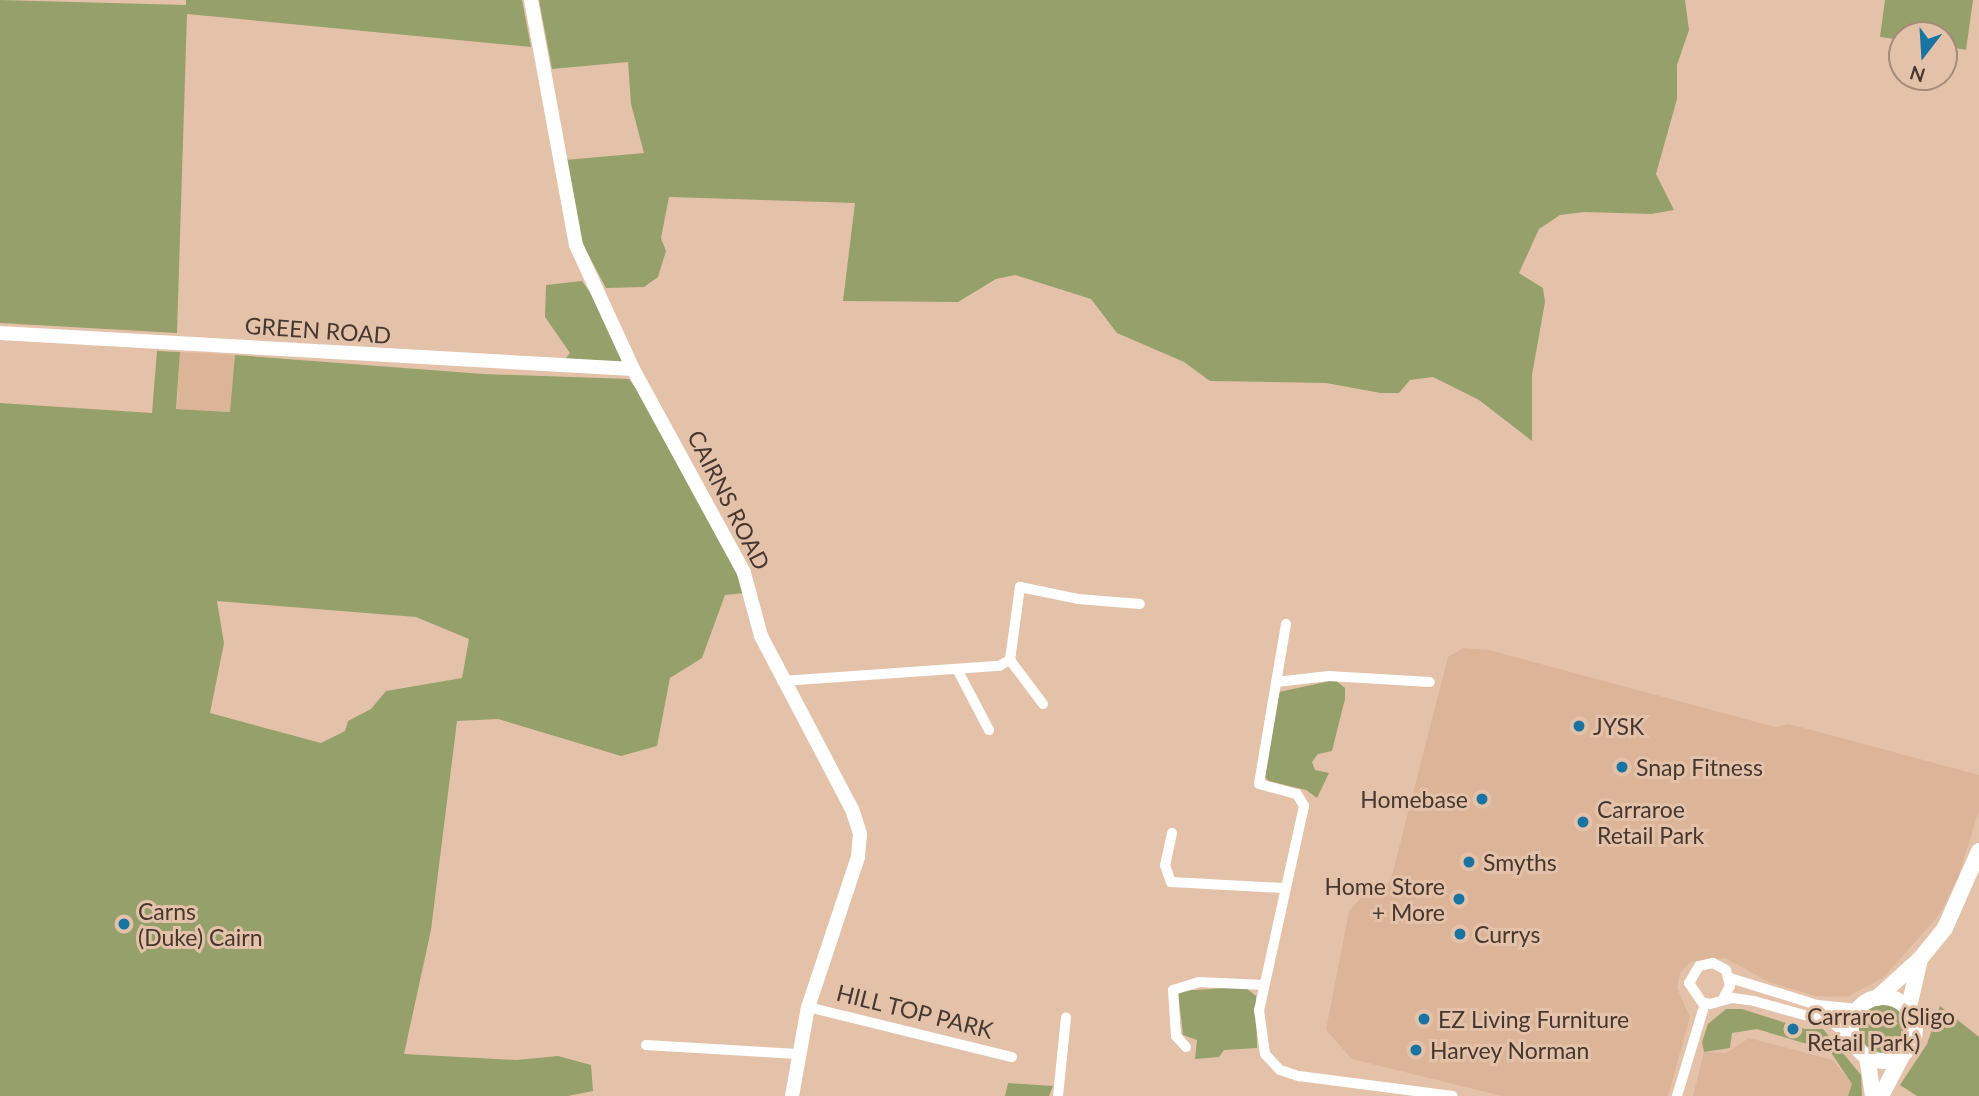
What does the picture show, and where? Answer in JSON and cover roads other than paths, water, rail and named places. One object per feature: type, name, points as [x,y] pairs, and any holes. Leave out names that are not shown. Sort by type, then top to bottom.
[{"type":"main road","points":[[1903,1054],[1880,1060],[1867,1056],[1853,1041],[1853,1019],[1858,1009],[1877,998],[1920,960],[1952,917],[1979,851]]},
{"type":"main road","points":[[1881,1096],[1914,1037],[1908,1011],[1920,960]]},
{"type":"main road","points":[[1877,998],[1892,1000],[1908,1011]]},
{"type":"main road","points":[[1867,1056],[1873,1096]]},
{"type":"street","name":"CAIRNS ROAD","points":[[531,0],[576,245],[633,369],[744,573],[761,636],[782,681],[852,809],[860,834],[858,857],[808,1007],[792,1096]]},
{"type":"street","name":"GREEN ROAD","points":[[0,333],[633,369]]},
{"type":"street","points":[[1043,704],[1010,660],[1020,587],[1078,599],[1140,604]]},
{"type":"street","points":[[1286,624],[1258,784],[1297,794],[1304,806],[1283,888],[1259,1010],[1265,1054],[1280,1070],[1299,1076],[1453,1096]]},
{"type":"street","points":[[782,681],[999,666],[1010,660]]},
{"type":"street","points":[[957,669],[989,730]]},
{"type":"street","points":[[1276,682],[1341,676],[1430,682]]},
{"type":"street","points":[[1172,833],[1165,865],[1171,881],[1180,886],[1283,888]]},
{"type":"street","points":[[1705,1003],[1690,990],[1694,970],[1713,963],[1730,978],[1817,1005],[1858,1009]]},
{"type":"street","points":[[1723,999],[1730,978]]},
{"type":"street","points":[[1186,1047],[1176,1036],[1172,990],[1199,982],[1264,985]]},
{"type":"street","points":[[1705,1003],[1723,999],[1754,1001],[1833,1023],[1853,1041]]},
{"type":"street","points":[[1677,1096],[1705,1003]]},
{"type":"street","name":"HILL TOP PARK","points":[[808,1007],[1012,1057]]},
{"type":"street","points":[[1058,1096],[1066,1017]]},
{"type":"street","points":[[646,1045],[799,1054]]},
{"type":"place","name":"JYSK","points":[[1579,726]]},
{"type":"place","name":"Snap Fitness","points":[[1622,767]]},
{"type":"place","name":"Homebase","points":[[1482,799]]},
{"type":"place","name":"Carraroe Retail Park","points":[[1583,822]]},
{"type":"place","name":"Smyths","points":[[1469,862]]},
{"type":"place","name":"Home Store + More","points":[[1459,899]]},
{"type":"place","name":"Carns (Duke) Cairn","points":[[124,924]]},
{"type":"place","name":"Currys","points":[[1460,934]]},
{"type":"place","name":"EZ Living Furniture","points":[[1424,1019]]},
{"type":"place","name":"Carraroe (Sligo Retail Park)","points":[[1793,1029]]},
{"type":"place","name":"Harvey Norman","points":[[1416,1050]]}]
